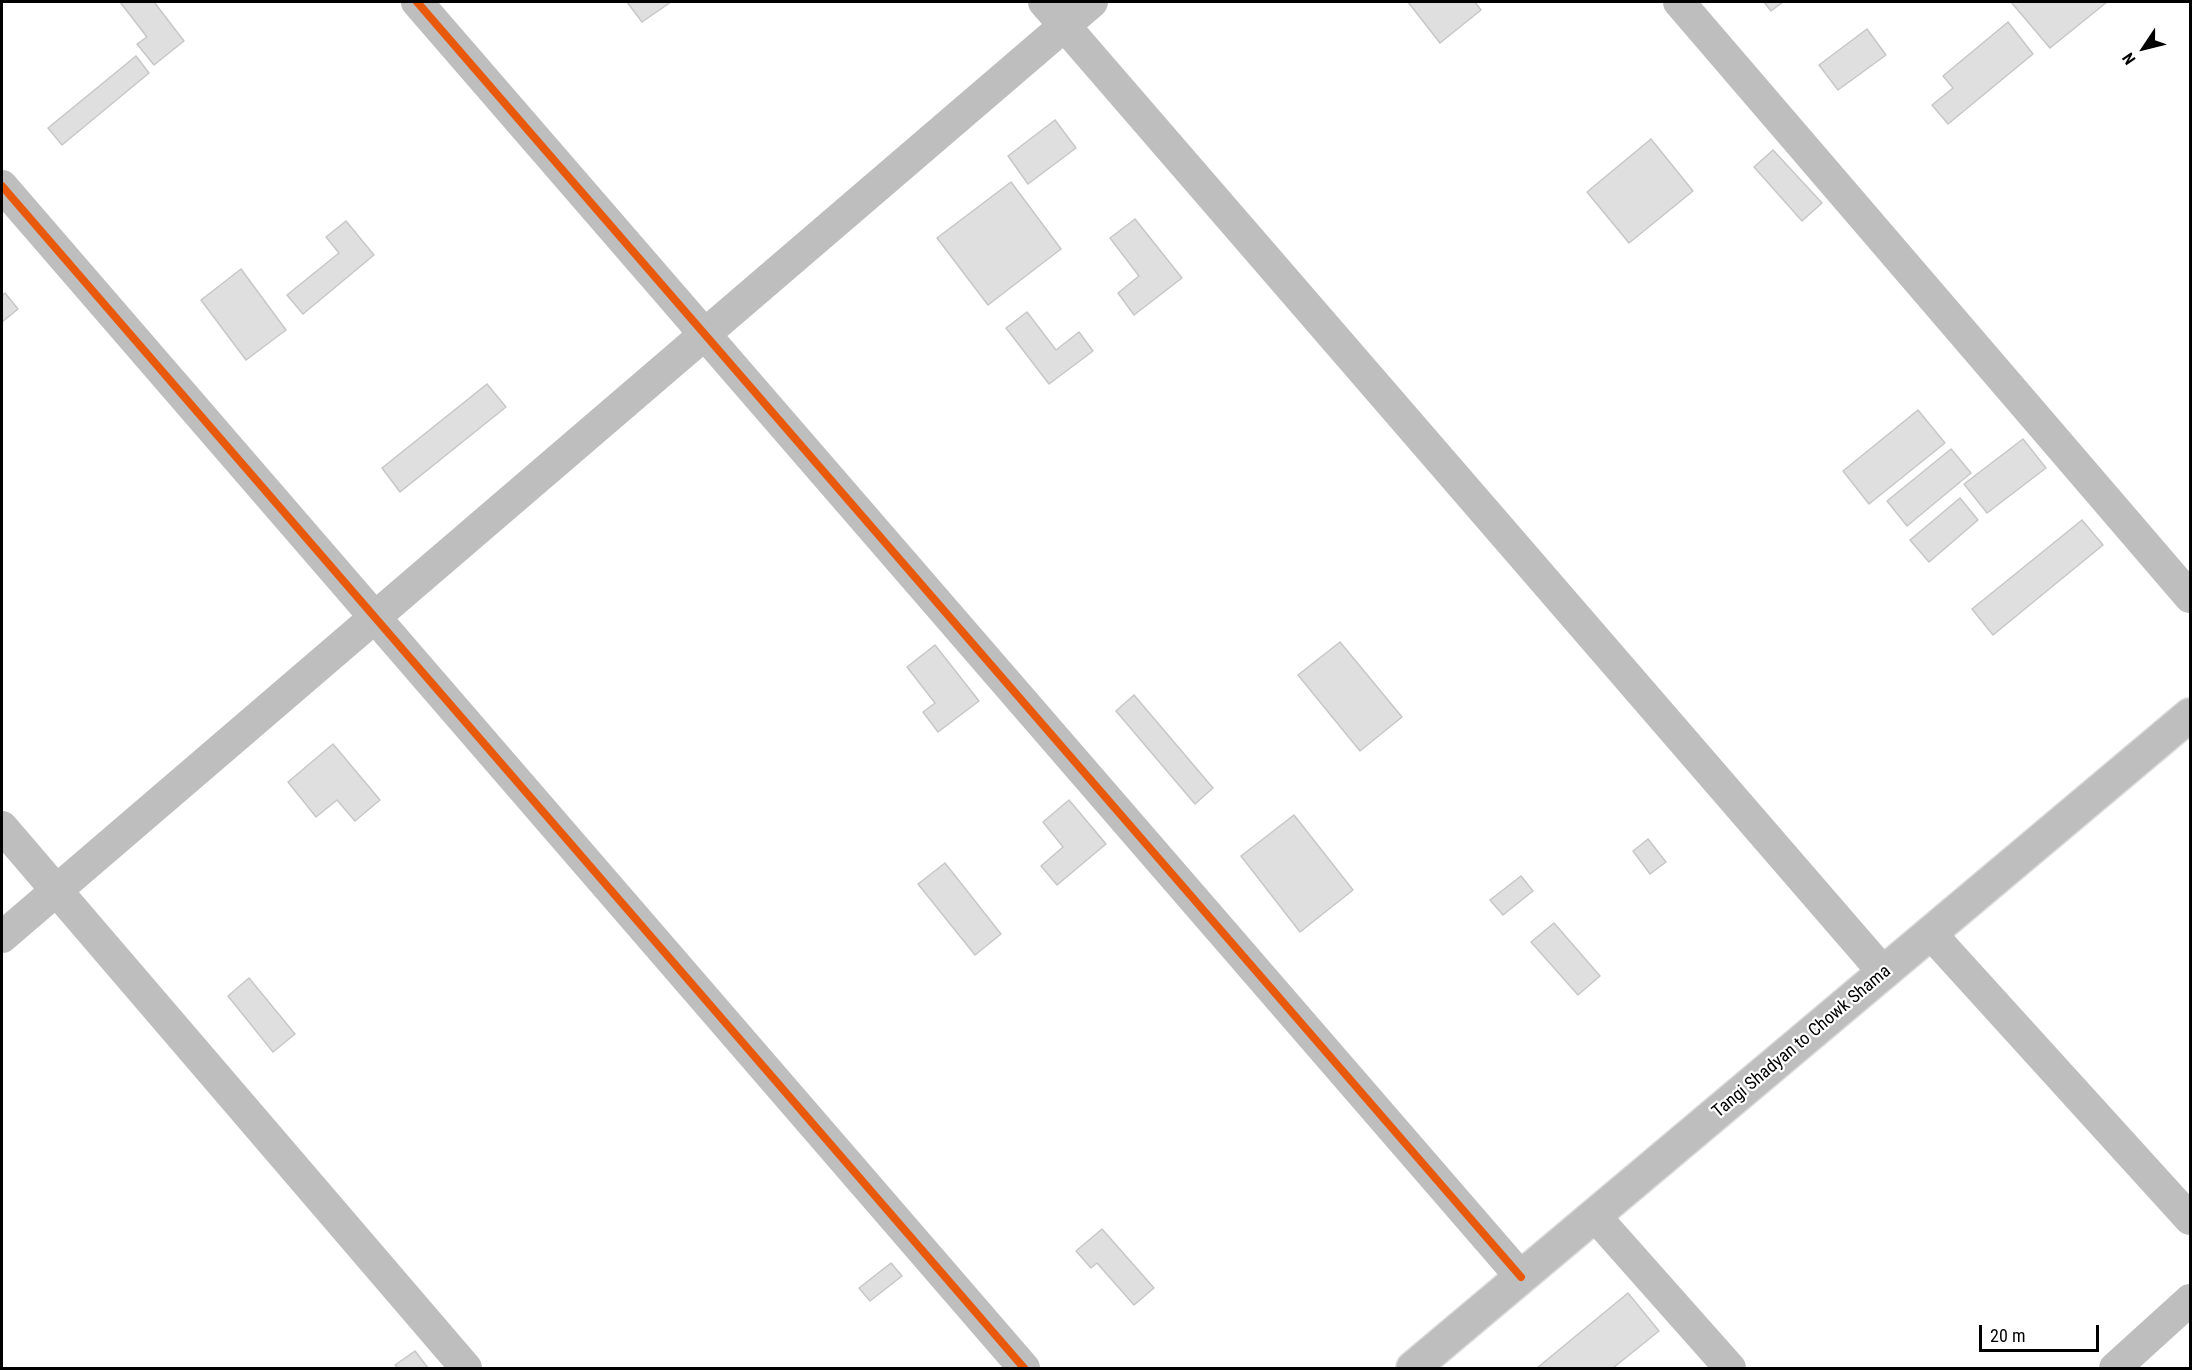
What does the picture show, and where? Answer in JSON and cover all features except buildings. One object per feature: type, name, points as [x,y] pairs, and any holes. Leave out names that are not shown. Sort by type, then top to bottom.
[{"type":"main road","name":"Tangi Shadyan to Chowk Shama","points":[[1413,1368],[2190,715]]},
{"type":"street","points":[[417,2],[1521,1277]]},
{"type":"street","points":[[1044,2],[1884,973]]},
{"type":"street","points":[[2,937],[1092,2]]},
{"type":"street","points":[[1679,2],[2190,597]]},
{"type":"street","points":[[2,186],[1024,1368]]},
{"type":"street","points":[[2,827],[466,1368]]},
{"type":"street","points":[[1931,933],[2190,1219]]},
{"type":"street","points":[[1595,1216],[1730,1368]]},
{"type":"street","points":[[2115,1368],[2190,1300]]},
{"type":"cycle path","points":[[417,2],[1521,1277]]},
{"type":"cycle path","points":[[2,186],[1024,1368]]}]
